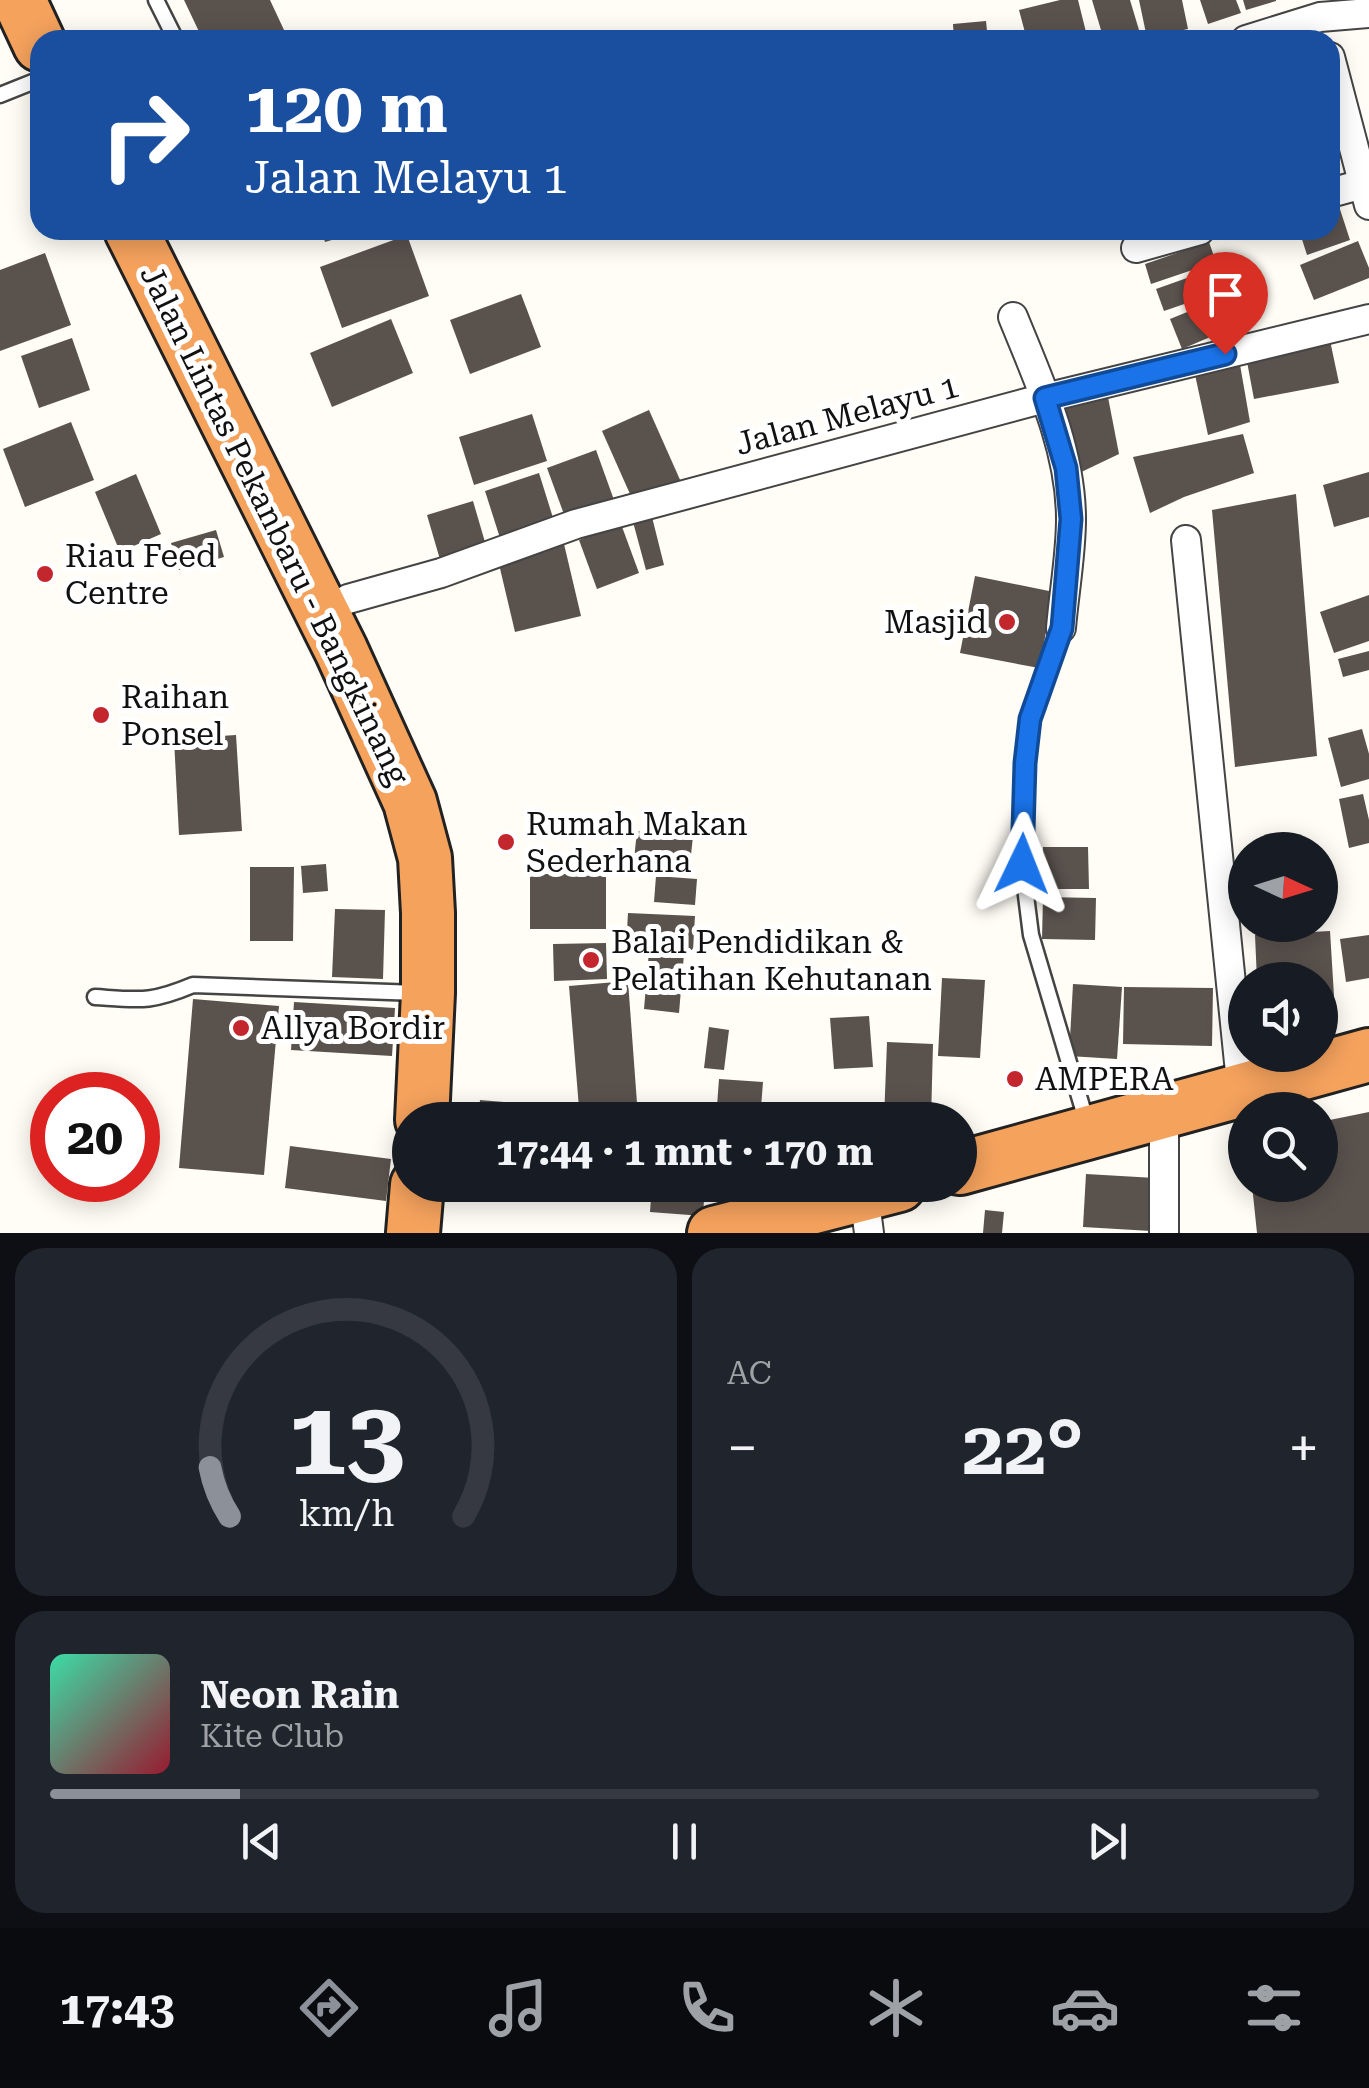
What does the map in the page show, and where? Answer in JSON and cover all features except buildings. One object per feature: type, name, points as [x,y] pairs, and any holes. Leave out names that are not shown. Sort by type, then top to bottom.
[{"type":"highway","points":[[19,0],[33,30]]},
{"type":"highway","points":[[58,0],[73,30]]},
{"type":"highway","name":"Jalan Lintas Pekanbaru - Bangkinang","points":[[136,240],[341,650],[410,802],[425,858],[428,993],[423,1102]]},
{"type":"highway","name":"Jalan Lintas Pekanbaru - Bangkinang","points":[[177,240],[438,796],[454,856],[460,925],[453,1102]]},
{"type":"highway","points":[[1242,1092],[1369,1055]]},
{"type":"highway","points":[[977,1163],[1228,1095]]},
{"type":"highway","points":[[413,1233],[415,1202]]},
{"type":"highway","points":[[449,1202],[450,1233]]},
{"type":"highway","points":[[714,1233],[877,1204]]},
{"type":"street","points":[[1282,30],[1321,19],[1369,13]]},
{"type":"street","points":[[1340,94],[1366,194],[1340,193]]},
{"type":"street","points":[[1136,248],[1164,240]]},
{"type":"street","points":[[1013,317],[1045,398],[1066,468],[1071,519],[1062,628]]},
{"type":"street","name":"Jalan Melayu 1","points":[[348,599],[441,573],[576,524],[1045,398],[1369,319]]},
{"type":"street","points":[[1186,540],[1242,1092]]},
{"type":"street","points":[[1164,1111],[1164,1233]]},
{"type":"lane","points":[[0,3],[8,0]]},
{"type":"lane","points":[[156,0],[171,30]]},
{"type":"lane","points":[[0,96],[30,82]]},
{"type":"lane","points":[[1062,628],[1030,719],[1022,864],[1032,935],[1090,1133]]},
{"type":"lane","points":[[95,997],[167,998],[192,985],[428,993]]},
{"type":"place","name":"Riau Feed Centre","points":[[45,574]]},
{"type":"place","name":"Masjid","points":[[1007,622]]},
{"type":"place","name":"Raihan Ponsel","points":[[101,715]]},
{"type":"place","name":"Rumah Makan Sederhana","points":[[506,842]]},
{"type":"place","name":"Balai Pendidikan & Pelatihan Kehutanan","points":[[591,960]]},
{"type":"place","name":"Allya Bordir","points":[[241,1028]]},
{"type":"place","name":"AMPERA","points":[[1015,1079]]},
{"type":"route","points":[[1022,864],[1030,719],[1062,628],[1071,519],[1066,468],[1045,398],[1225,354]]}]
